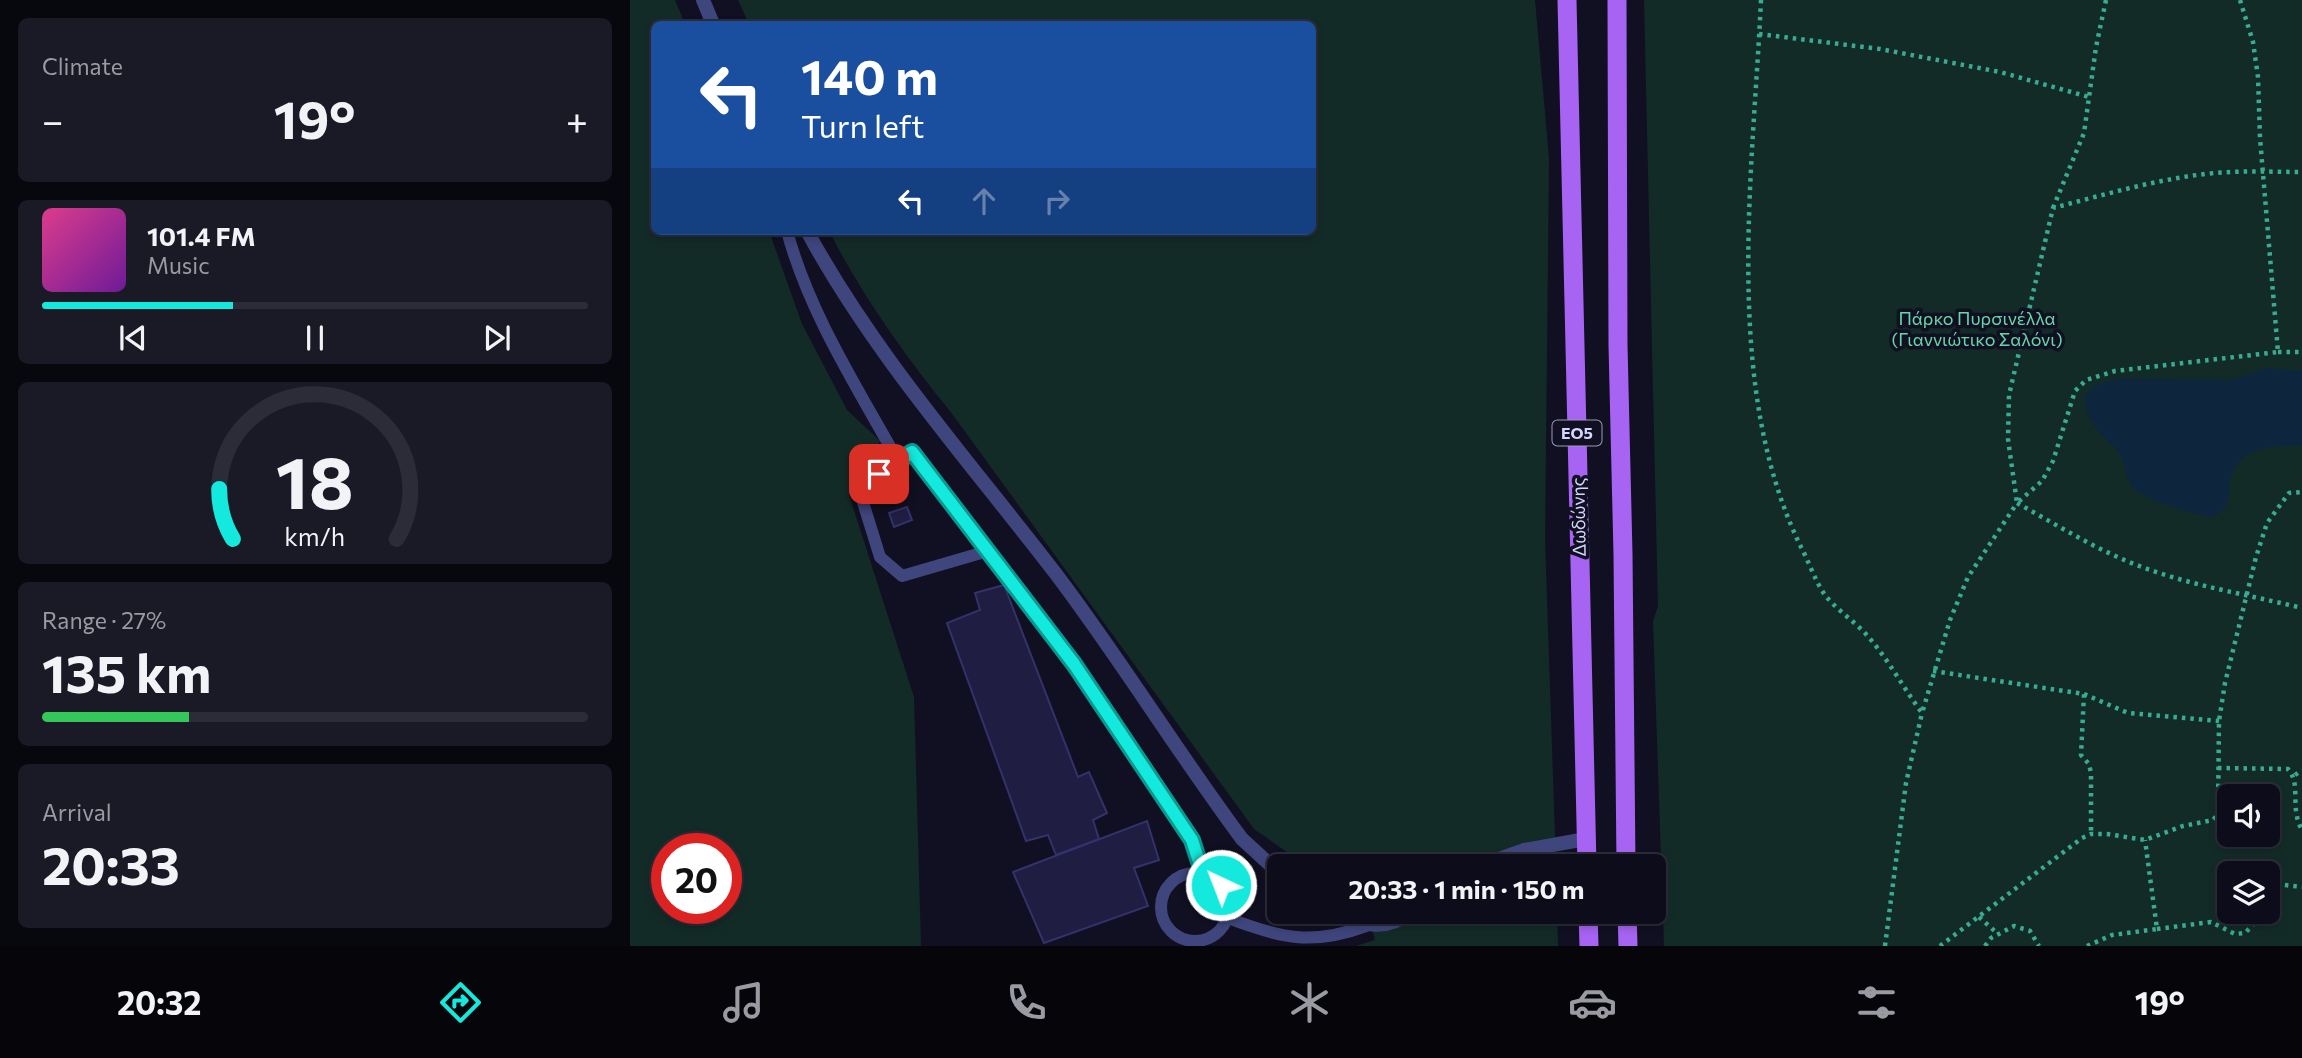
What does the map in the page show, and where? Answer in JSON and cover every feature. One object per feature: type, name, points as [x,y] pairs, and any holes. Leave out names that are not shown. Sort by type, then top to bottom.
[{"type":"main road","name":"Δωδώνης","points":[[1567,0],[1587,854]]},
{"type":"main road","name":"ΕΟ5","points":[[1618,0],[1618,345],[1626,854]]},
{"type":"main road","points":[[1588,924],[1589,946]]},
{"type":"main road","points":[[1627,924],[1628,946]]},
{"type":"street","points":[[703,0],[712,21]]},
{"type":"street","points":[[809,235],[833,278],[885,354],[985,487],[1056,575],[1242,839],[1267,862]]},
{"type":"street","points":[[1513,854],[1586,839]]},
{"type":"street","points":[[1362,924],[1383,924]]},
{"type":"lane","points":[[787,235],[803,281],[841,360],[898,461]]},
{"type":"lane","points":[[988,551],[902,576],[880,557],[862,499],[879,474],[912,452],[988,551],[1074,664],[1192,840],[1203,874]]},
{"type":"lane","points":[[1203,874],[1221,885],[1227,895],[1227,918],[1214,936],[1192,942],[1171,932],[1164,923],[1161,901],[1165,890],[1181,876],[1203,874]]},
{"type":"lane","points":[[1227,918],[1284,939],[1345,936],[1366,926]]},
{"type":"path","points":[[1761,0],[1752,139],[1750,272],[1751,340],[1757,408],[1787,519],[1824,594],[1864,632],[1922,713]]},
{"type":"path","points":[[2017,503],[2008,439],[2009,395],[2053,208],[2084,133],[2106,0]]},
{"type":"path","points":[[2240,0],[2253,42],[2256,65],[2278,352]]},
{"type":"path","points":[[1759,34],[1880,49],[1973,66],[2089,97]]},
{"type":"path","points":[[2053,208],[2204,174],[2302,172]]},
{"type":"path","points":[[1885,946],[1906,783],[1933,671],[1968,577],[2017,503],[2042,481],[2053,461],[2075,391],[2086,380],[2115,371],[2278,352],[2302,352]]},
{"type":"path","points":[[1940,946],[2068,846],[2091,834],[2145,840],[2183,826],[2213,820],[2218,814],[2219,721],[2225,683],[2246,596],[2267,523],[2289,493],[2302,492]]},
{"type":"path","points":[[2017,503],[2112,554],[2174,578],[2302,608]]},
{"type":"path","points":[[1933,671],[2084,694],[2128,713],[2219,721]]},
{"type":"path","points":[[2084,694],[2081,755],[2089,765],[2091,773],[2091,834]]},
{"type":"path","points":[[2218,768],[2288,769],[2295,775],[2298,783],[2295,814],[2302,830]]},
{"type":"path","points":[[2295,775],[2302,769]]},
{"type":"path","points":[[2145,840],[2157,929]]},
{"type":"path","points":[[2280,884],[2302,887]]},
{"type":"path","points":[[1979,917],[1998,934]]},
{"type":"path","points":[[2087,946],[2112,935],[2211,922],[2235,934],[2245,933],[2254,924]]},
{"type":"path","points":[[1985,946],[1998,934],[2014,926],[2031,931],[2039,946]]},
{"type":"green space","points":[[630,0],[675,0],[684,21],[651,21],[651,235],[770,235],[802,324],[847,410],[880,441],[849,495],[914,697],[921,946],[630,946]]},
{"type":"green space","points":[[738,0],[1535,0],[1549,158],[1545,540],[1556,854],[1290,854],[1254,829],[900,346],[855,278],[831,235],[1316,235],[1316,21],[748,21]]},
{"type":"green space","name":"Πάρκο Πυρσινέλλα (Γιαννιώτικο Σαλόνι)","points":[[1644,0],[2302,0],[2302,946],[1664,946],[1666,854],[1661,854],[1653,621],[1658,606]]},
{"type":"green space","points":[[1370,924],[1557,924],[1558,946],[1356,946],[1375,940]]},
{"type":"water","points":[[2266,368],[2302,371],[2302,445],[2265,448],[2241,460],[2231,477],[2227,504],[2212,517],[2165,505],[2135,489],[2128,479],[2118,451],[2099,432],[2086,410],[2086,395],[2091,389],[2108,381],[2121,378],[2230,380]]},
{"type":"building","points":[[907,507],[912,520],[894,527],[889,513]]},
{"type":"building","points":[[1004,585],[1078,777],[1089,772],[1107,813],[1093,820],[1099,839],[1056,855],[1048,835],[1026,841],[947,623],[980,610],[975,593]]},
{"type":"building","points":[[1147,821],[1159,860],[1134,868],[1148,906],[1044,943],[1013,872]]},
{"type":"route","points":[[879,474],[912,452],[1074,664],[1192,840],[1203,874],[1221,885]]}]
